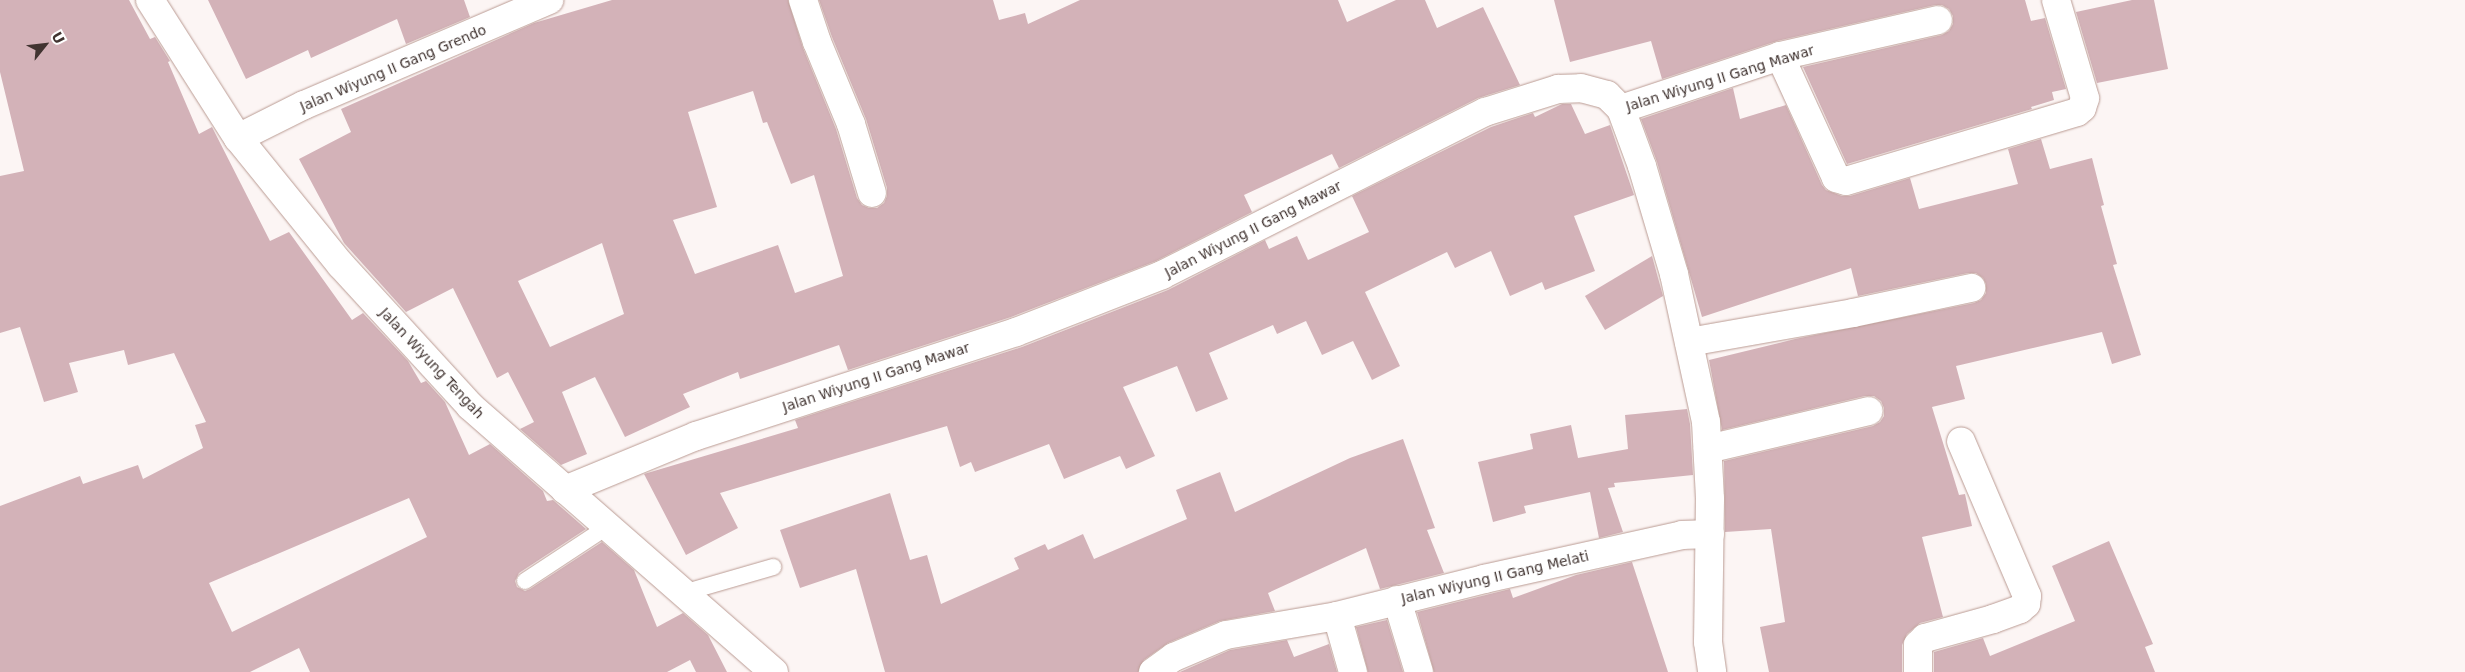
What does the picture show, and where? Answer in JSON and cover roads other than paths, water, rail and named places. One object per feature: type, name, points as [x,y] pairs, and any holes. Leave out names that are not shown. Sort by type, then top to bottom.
[{"type":"street","name":"Jalan Wiyung Tengah","points":[[150,0],[238,138],[341,264],[470,406],[774,672]]},
{"type":"street","name":"Jalan Wiyung II Gang Grendo","points":[[238,138],[304,105],[549,0]]},
{"type":"street","points":[[803,0],[817,42],[851,124],[872,193]]},
{"type":"street","points":[[1780,56],[1836,178],[1846,181],[2077,112],[2082,108],[2085,98],[2056,0]]},
{"type":"street","name":"Jalan Wiyung II Gang Mawar","points":[[565,490],[696,436],[1016,332],[1162,275],[1485,112],[1558,89],[1580,88],[1606,95],[1621,110],[1780,56],[1938,20]]},
{"type":"street","points":[[1621,110],[1642,166],[1674,274],[1706,422],[1710,534],[1708,642],[1712,672]]},
{"type":"street","points":[[1689,342],[1853,313],[1971,288]]},
{"type":"street","points":[[1708,449],[1869,411]]},
{"type":"street","points":[[1918,672],[1918,645],[1924,638],[1993,620],[2020,609],[2026,604],[2027,596],[1961,441]]},
{"type":"street","name":"Jalan Wiyung II Gang Melati","points":[[1168,667],[1226,635],[1337,616],[1398,600],[1682,535],[1710,534]]},
{"type":"street","points":[[1398,600],[1419,672]]},
{"type":"street","points":[[1337,616],[1353,672]]},
{"type":"lane","points":[[525,581],[608,527]]},
{"type":"lane","points":[[683,592],[773,567]]}]
